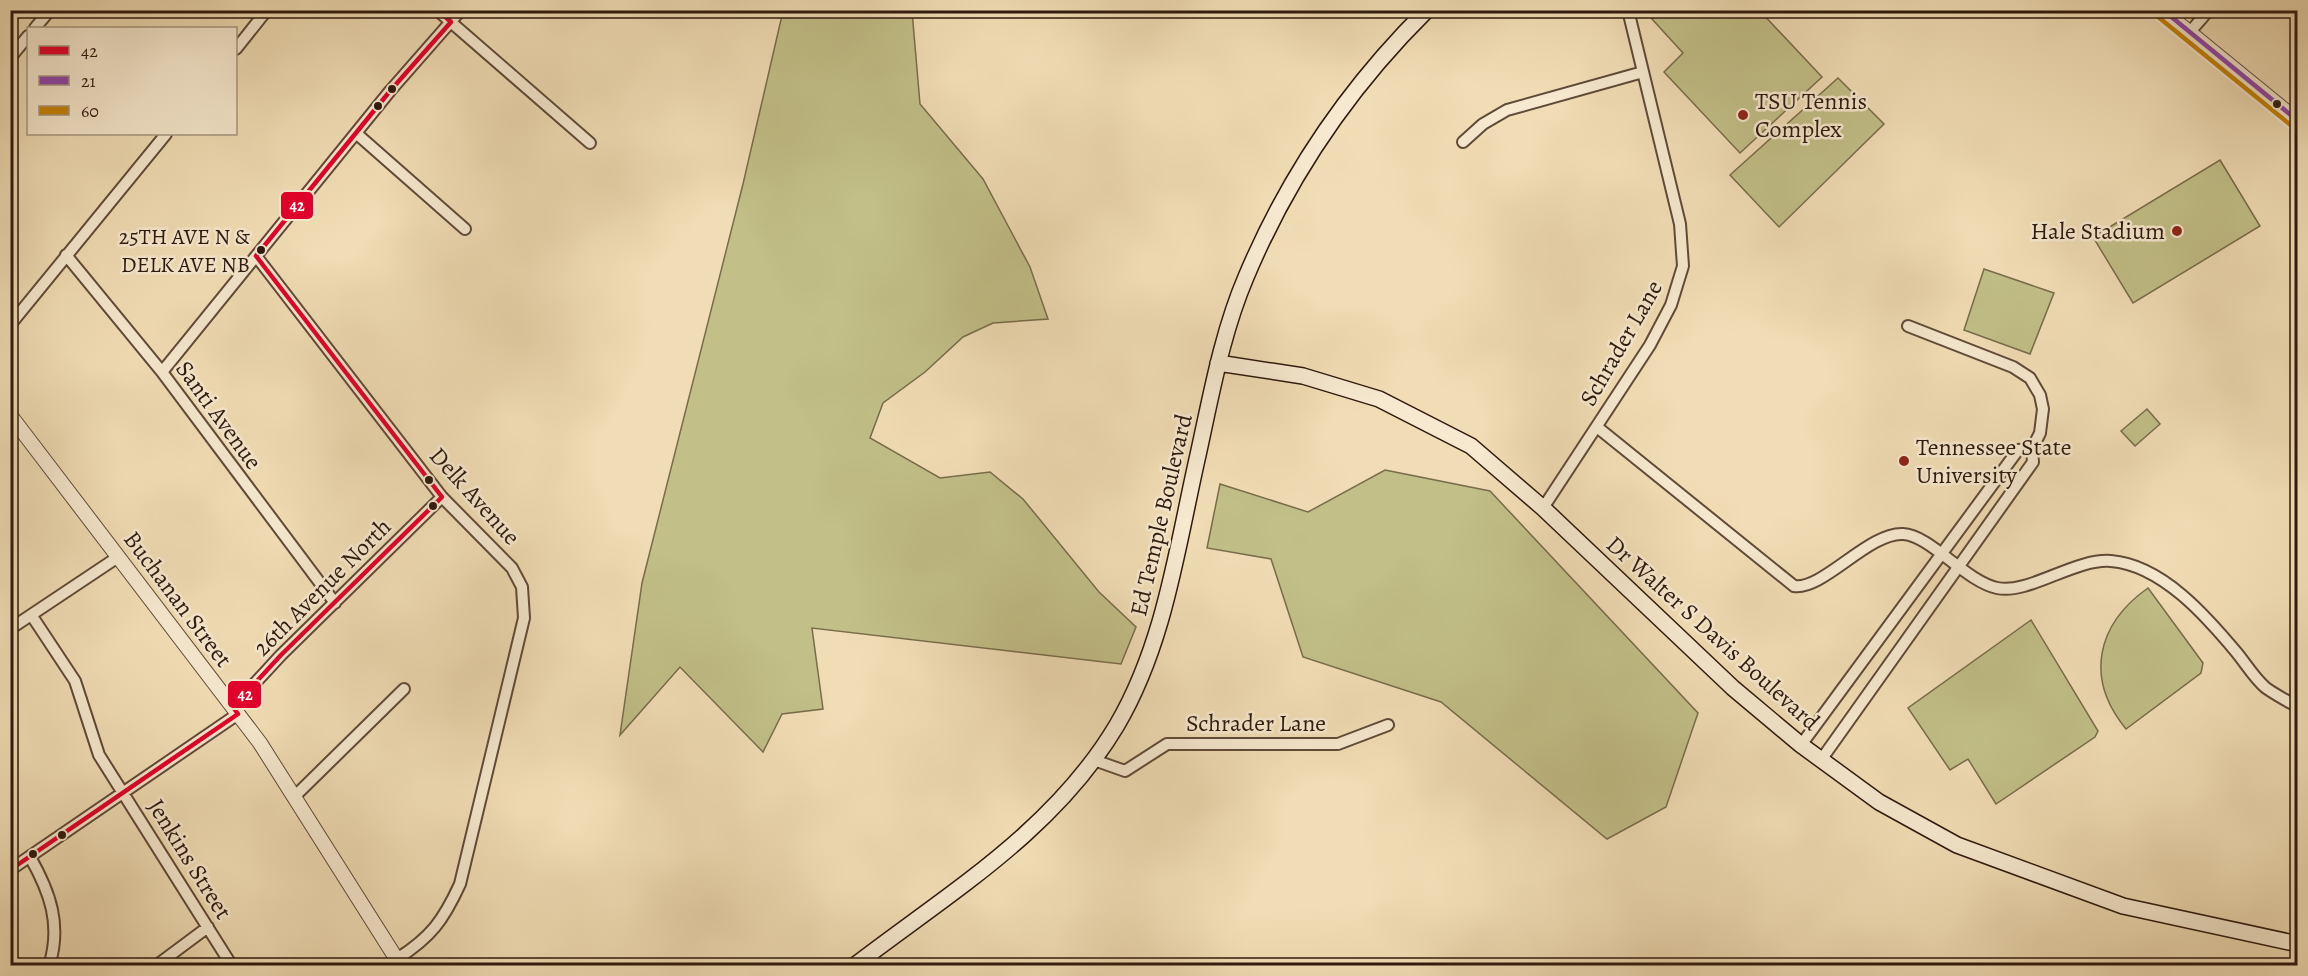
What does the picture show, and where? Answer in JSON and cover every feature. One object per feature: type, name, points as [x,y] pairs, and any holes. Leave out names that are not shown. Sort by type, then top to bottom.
[{"type":"main road","name":"Ed Temple Boulevard","points":[[854,966],[1006,853],[1043,820],[1094,760],[1118,724],[1148,661],[1163,615],[1218,363],[1245,279],[1272,220],[1316,144],[1383,56],[1427,10]]},
{"type":"main road","name":"Dr Walter S Davis Boulevard","points":[[1218,363],[1303,376],[1379,399],[1471,446],[1543,508],[1733,688],[1801,745],[1879,802],[1957,845],[2123,906],[2298,944]]},
{"type":"street","points":[[36,27],[50,10]]},
{"type":"street","points":[[237,48],[267,10]]},
{"type":"street","points":[[437,10],[590,143]]},
{"type":"street","points":[[162,372],[390,91],[461,10]]},
{"type":"street","name":"Schrader Lane","points":[[1543,508],[1666,316],[1676,296],[1683,266],[1680,224],[1628,10]]},
{"type":"street","points":[[2162,10],[2298,121]]},
{"type":"street","points":[[2189,33],[2209,10]]},
{"type":"street","points":[[10,58],[27,37]]},
{"type":"street","points":[[1462,142],[1488,121],[1507,110],[1643,72]]},
{"type":"street","points":[[357,134],[465,228]]},
{"type":"street","points":[[10,325],[165,135]]},
{"type":"street","name":"Santi Avenue","points":[[66,255],[162,372],[335,603]]},
{"type":"street","name":"Delk Avenue","points":[[256,256],[442,497],[512,568],[522,587],[524,618],[460,884],[445,917],[424,941],[399,962]]},
{"type":"street","points":[[1821,760],[2033,462],[2032,449],[2038,438],[2043,419],[2040,395],[2030,378],[2013,367],[1908,326]]},
{"type":"street","name":"Buchanan Street","points":[[10,415],[235,711],[294,797],[399,962]]},
{"type":"street","points":[[1597,427],[1794,586],[1809,584],[1883,539],[1894,535],[1909,535],[1981,583],[2000,589],[2014,588],[2089,562],[2115,561],[2138,568],[2196,605],[2265,687],[2298,707]]},
{"type":"street","points":[[1801,745],[2018,450],[2032,449]]},
{"type":"street","name":"26th Avenue North","points":[[10,870],[123,794],[235,711],[281,655],[442,497]]},
{"type":"street","points":[[10,629],[118,557]]},
{"type":"street","name":"Jenkins Street","points":[[32,616],[75,681],[99,755],[232,966]]},
{"type":"street","points":[[294,797],[404,689]]},
{"type":"street","name":"Schrader Lane","points":[[1094,760],[1125,771],[1167,744],[1338,744],[1388,725]]},
{"type":"street","points":[[30,857],[52,904],[55,938],[48,966]]},
{"type":"street","points":[[157,965],[208,927]]},
{"type":"shaded area","points":[[783,11],[912,11],[920,104],[983,179],[1030,267],[1048,319],[993,323],[963,337],[925,372],[883,403],[870,438],[940,478],[990,472],[1023,499],[1099,592],[1136,627],[1121,664],[812,628],[823,709],[782,714],[763,752],[680,667],[620,735],[642,583],[743,184]]},
{"type":"shaded area","name":"TSU Tennis Complex","points":[[1661,11],[1760,11],[1822,77],[1740,153],[1664,72],[1683,53],[1652,19]]},
{"type":"shaded area","points":[[1838,78],[1884,124],[1779,227],[1730,175]]},
{"type":"shaded area","name":"Hale Stadium","points":[[2220,160],[2260,226],[2133,303],[2093,237]]},
{"type":"shaded area","points":[[1984,269],[2054,293],[2030,354],[1964,330]]},
{"type":"shaded area","points":[[2147,409],[2160,424],[2135,446],[2121,431]]},
{"type":"shaded area","points":[[1385,470],[1490,491],[1698,713],[1666,807],[1607,839],[1441,702],[1303,657],[1271,559],[1207,548],[1220,484],[1308,512]]},
{"type":"shaded area","points":[[2148,588],[2203,663],[2201,673],[2126,729],[2113,710],[2105,691],[2101,671],[2102,653],[2117,618]]},
{"type":"shaded area","points":[[2031,620],[2098,731],[2095,737],[1996,804],[1968,759],[1950,770],[1908,708]]},
{"type":"transit line","name":"42","points":[[10,870],[238,714],[233,707],[281,655],[442,497],[256,256],[390,91],[451,22],[438,10]]},
{"type":"transit line","name":"21","points":[[2163,10],[2298,121]]},
{"type":"transit line","name":"60","points":[[2157,16],[2293,127]]},
{"type":"place","name":"TSU Tennis Complex","points":[[1743,115]]},
{"type":"place","name":"Hale Stadium","points":[[2177,231]]},
{"type":"place","name":"25TH AVE N & DELK AVE NB","points":[[261,250]]},
{"type":"place","name":"Tennessee State University","points":[[1904,461]]}]
